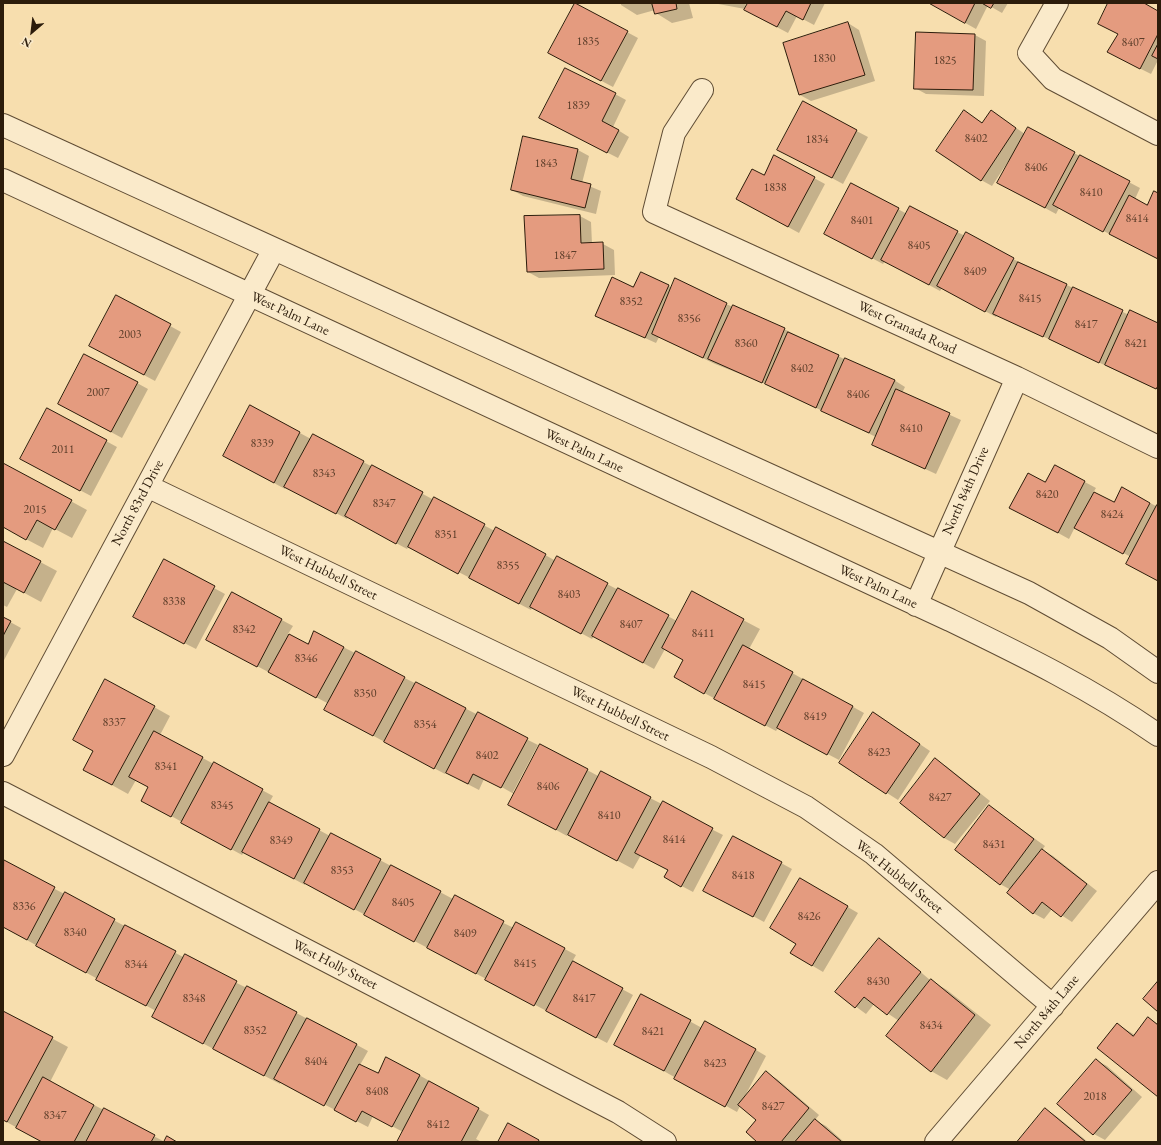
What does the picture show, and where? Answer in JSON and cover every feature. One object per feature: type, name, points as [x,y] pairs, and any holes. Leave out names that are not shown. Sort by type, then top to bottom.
[{"type":"street","points":[[1056,3],[1029,53],[1053,79],[1158,134]]},
{"type":"street","name":"West Granada Road","points":[[702,90],[674,134],[654,212],[1016,378],[1158,447]]},
{"type":"street","points":[[3,125],[273,251],[473,340],[1029,593],[1110,638],[1158,672]]},
{"type":"street","name":"West Palm Lane","points":[[3,180],[916,605],[1050,669],[1117,707],[1158,735]]},
{"type":"street","name":"North 83rd Drive","points":[[3,756],[273,251]]},
{"type":"street","name":"North 84th Drive","points":[[916,605],[1016,378]]},
{"type":"street","name":"West Hubbell Street","points":[[147,486],[711,757],[806,807],[874,854],[1053,1006]]},
{"type":"street","name":"West Holly Street","points":[[3,793],[618,1112],[665,1142]]},
{"type":"street","name":"North 84th Lane","points":[[936,1142],[1158,882]]},
{"type":"building","points":[[575,3],[628,31],[601,81],[548,53]]},
{"type":"building","points":[[652,3],[676,3],[677,9],[655,14]]},
{"type":"building","points":[[748,3],[811,3],[803,20],[786,11],[777,27],[744,10]]},
{"type":"building","points":[[929,3],[975,3],[965,23]]},
{"type":"building","points":[[982,3],[994,3],[991,8]]},
{"type":"building","points":[[1108,3],[1144,3],[1158,11],[1158,34],[1140,69],[1107,52],[1118,34],[1098,24]]},
{"type":"building","points":[[848,22],[865,75],[799,95],[783,43]]},
{"type":"building","points":[[916,32],[975,34],[973,90],[914,89]]},
{"type":"building","points":[[1158,44],[1158,59],[1152,56]]},
{"type":"building","points":[[565,68],[616,93],[602,121],[619,130],[607,153],[539,118]]},
{"type":"building","points":[[803,101],[857,130],[832,178],[777,150]]},
{"type":"building","points":[[964,110],[982,123],[991,110],[1016,128],[981,181],[936,151]]},
{"type":"building","points":[[1028,127],[1075,152],[1045,208],[997,183]]},
{"type":"building","points":[[523,136],[578,149],[571,179],[591,184],[585,208],[511,190]]},
{"type":"building","points":[[774,155],[815,177],[788,227],[736,199],[752,169],[764,175]]},
{"type":"building","points":[[1080,155],[1130,181],[1103,232],[1053,205]]},
{"type":"building","points":[[851,183],[899,208],[872,259],[824,234]]},
{"type":"building","points":[[1154,191],[1158,193],[1158,259],[1109,234],[1129,195],[1147,205]]},
{"type":"building","points":[[910,206],[958,231],[929,285],[881,260]]},
{"type":"building","points":[[580,215],[581,243],[603,242],[604,269],[527,272],[524,216]]},
{"type":"building","points":[[966,232],[1014,258],[985,312],[937,286]]},
{"type":"building","points":[[1018,262],[1067,284],[1043,337],[993,314]]},
{"type":"building","points":[[641,272],[669,285],[645,338],[595,316],[612,277],[633,287]]},
{"type":"building","points":[[675,278],[727,303],[703,358],[652,334]]},
{"type":"building","points":[[1073,287],[1123,310],[1099,363],[1049,339]]},
{"type":"building","points":[[116,295],[171,324],[144,375],[89,346]]},
{"type":"building","points":[[733,305],[785,328],[762,383],[708,359]]},
{"type":"building","points":[[1130,310],[1158,323],[1158,386],[1156,389],[1105,365]]},
{"type":"building","points":[[788,332],[839,355],[816,408],[765,384]]},
{"type":"building","points":[[84,354],[138,382],[111,432],[58,404]]},
{"type":"building","points":[[845,358],[895,380],[869,433],[821,411]]},
{"type":"building","points":[[896,389],[950,413],[925,469],[872,445]]},
{"type":"building","points":[[250,405],[300,432],[274,483],[223,456]]},
{"type":"building","points":[[47,408],[107,440],[80,491],[20,459]]},
{"type":"building","points":[[313,434],[364,461],[336,514],[284,487]]},
{"type":"building","points":[[3,463],[72,500],[55,530],[37,520],[26,540],[3,527]]},
{"type":"building","points":[[372,465],[423,492],[396,544],[345,516]]},
{"type":"building","points":[[1055,465],[1085,481],[1058,533],[1009,508],[1028,473],[1045,482]]},
{"type":"building","points":[[1122,487],[1150,503],[1123,554],[1074,528],[1094,492],[1114,502]]},
{"type":"building","points":[[434,497],[485,524],[458,574],[408,547]]},
{"type":"building","points":[[1157,505],[1158,506],[1158,581],[1126,564]]},
{"type":"building","points":[[496,527],[546,554],[519,604],[469,578]]},
{"type":"building","points":[[3,541],[41,561],[24,593],[3,582]]},
{"type":"building","points":[[557,556],[608,583],[581,634],[530,607]]},
{"type":"building","points":[[164,559],[215,586],[184,644],[133,617]]},
{"type":"building","points":[[618,588],[669,615],[643,663],[592,636]]},
{"type":"building","points":[[692,591],[744,619],[704,694],[674,677],[683,660],[662,648]]},
{"type":"building","points":[[232,592],[282,619],[257,667],[206,640]]},
{"type":"building","points":[[3,617],[11,621],[3,636]]},
{"type":"building","points":[[314,631],[344,647],[316,698],[268,672],[289,634],[308,644]]},
{"type":"building","points":[[743,645],[793,672],[765,726],[714,699]]},
{"type":"building","points":[[356,651],[405,677],[373,736],[324,710]]},
{"type":"building","points":[[105,679],[155,706],[112,785],[83,770],[93,751],[73,740]]},
{"type":"building","points":[[803,679],[853,706],[827,755],[777,728]]},
{"type":"building","points":[[416,682],[466,708],[434,769],[384,742]]},
{"type":"building","points":[[478,712],[528,738],[501,788],[473,774],[468,784],[446,773]]},
{"type":"building","points":[[873,712],[920,744],[886,794],[839,763]]},
{"type":"building","points":[[154,731],[203,757],[171,817],[141,801],[148,787],[129,777]]},
{"type":"building","points":[[540,744],[588,769],[556,830],[508,805]]},
{"type":"building","points":[[935,758],[980,794],[944,838],[900,803]]},
{"type":"building","points":[[214,762],[263,789],[231,850],[181,823]]},
{"type":"building","points":[[601,771],[651,797],[617,861],[568,835]]},
{"type":"building","points":[[663,801],[713,828],[681,887],[664,877],[668,870],[635,853]]},
{"type":"building","points":[[269,802],[320,829],[294,879],[242,852]]},
{"type":"building","points":[[989,805],[1034,839],[1000,885],[955,850]]},
{"type":"building","points":[[331,833],[381,859],[354,910],[304,883]]},
{"type":"building","points":[[733,836],[782,862],[753,917],[703,891]]},
{"type":"building","points":[[1042,849],[1087,884],[1061,917],[1042,902],[1033,914],[1007,893]]},
{"type":"building","points":[[4,860],[55,887],[27,940],[3,927]]},
{"type":"building","points":[[391,865],[441,891],[414,942],[364,915]]},
{"type":"building","points":[[800,878],[848,906],[812,966],[790,953],[796,944],[770,928]]},
{"type":"building","points":[[65,892],[115,919],[86,973],[36,946]]},
{"type":"building","points":[[455,895],[504,921],[476,974],[427,948]]},
{"type":"building","points":[[516,922],[565,948],[534,1006],[485,980]]},
{"type":"building","points":[[125,925],[176,951],[146,1006],[96,980]]},
{"type":"building","points":[[879,938],[921,972],[887,1015],[864,997],[855,1008],[835,992]]},
{"type":"building","points":[[185,954],[237,981],[203,1044],[152,1017]]},
{"type":"building","points":[[573,961],[623,988],[596,1038],[546,1011]]},
{"type":"building","points":[[931,979],[975,1015],[931,1072],[886,1036]]},
{"type":"building","points":[[1158,981],[1158,1012],[1143,999]]},
{"type":"building","points":[[247,986],[297,1012],[264,1076],[213,1049]]},
{"type":"building","points":[[641,994],[691,1020],[664,1071],[614,1045]]},
{"type":"building","points":[[3,1011],[53,1037],[7,1122],[3,1120]]},
{"type":"building","points":[[1148,1017],[1158,1025],[1158,1097],[1097,1048],[1117,1023],[1133,1036]]},
{"type":"building","points":[[307,1018],[357,1044],[324,1106],[274,1079]]},
{"type":"building","points":[[705,1021],[756,1049],[725,1107],[674,1079]]},
{"type":"building","points":[[386,1057],[420,1075],[392,1127],[362,1111],[356,1122],[334,1110],[359,1064],[378,1073]]},
{"type":"building","points":[[1096,1059],[1132,1090],[1093,1135],[1057,1104]]},
{"type":"building","points":[[766,1071],[809,1108],[781,1142],[757,1142],[746,1132],[756,1120],[738,1105]]},
{"type":"building","points":[[43,1077],[94,1105],[74,1142],[42,1142],[16,1128]]},
{"type":"building","points":[[429,1081],[479,1108],[461,1142],[397,1142]]},
{"type":"building","points":[[104,1108],[155,1135],[151,1142],[86,1142]]},
{"type":"building","points":[[1045,1108],[1086,1142],[1017,1142]]},
{"type":"building","points":[[815,1119],[842,1142],[795,1142]]},
{"type":"building","points":[[508,1123],[539,1140],[538,1142],[498,1142]]},
{"type":"building","points":[[167,1136],[177,1142],[164,1142]]}]
